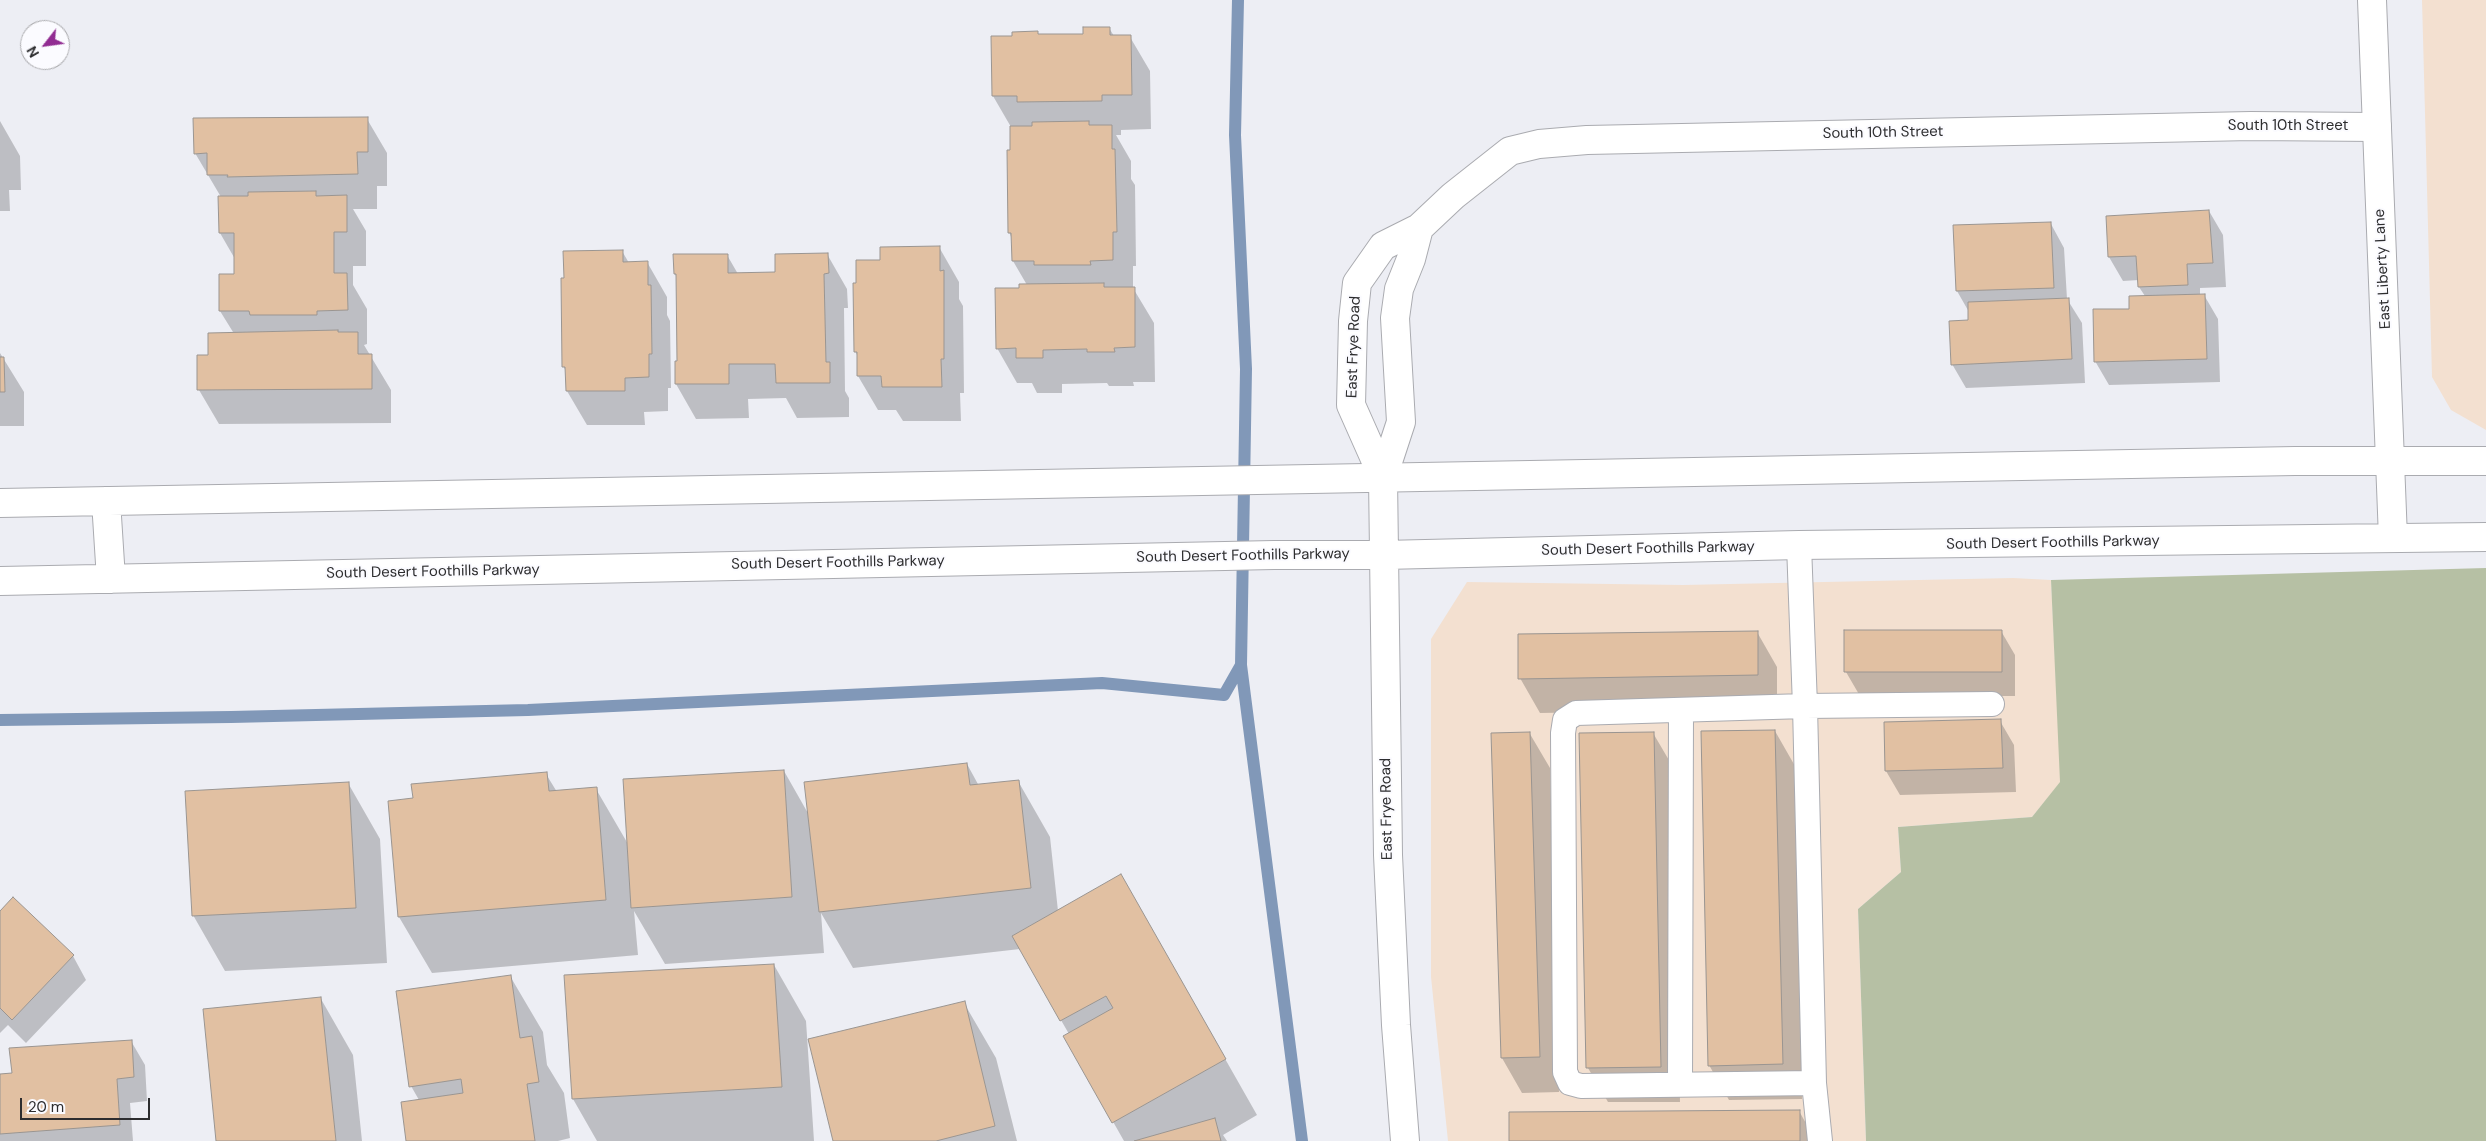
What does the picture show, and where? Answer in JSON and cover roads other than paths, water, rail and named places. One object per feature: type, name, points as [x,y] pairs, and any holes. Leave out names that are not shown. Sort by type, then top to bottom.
[{"type":"street","name":"East Liberty Lane","points":[[2372,0],[2393,538]]},
{"type":"street","name":"South 10th Street","points":[[1419,228],[1453,196],[1510,152],[1539,144],[1587,140],[2055,129],[2251,126],[2376,127]]},
{"type":"street","name":"East Frye Road","points":[[1405,1141],[1396,1025],[1388,855],[1383,477],[1401,422],[1395,318],[1399,289],[1411,259],[1419,228]]},
{"type":"street","name":"East Frye Road","points":[[1383,477],[1352,405],[1353,321],[1357,283],[1383,246],[1419,228]]},
{"type":"street","points":[[1353,321],[1395,318]]},
{"type":"street","points":[[0,503],[1203,480],[2275,462],[2486,461]]},
{"type":"street","points":[[106,501],[112,579]]},
{"type":"street","name":"South Desert Foothills Parkway","points":[[0,581],[1274,555],[1384,555],[1799,545],[2486,536]]},
{"type":"lane","points":[[1799,545],[1805,706],[1814,1083],[1820,1141]]},
{"type":"lane","points":[[1814,1083],[1581,1086],[1570,1083],[1565,1072],[1563,733],[1565,720],[1576,713],[1805,706],[1992,704]]},
{"type":"lane","points":[[1680,1084],[1681,710]]},
{"type":"waterway","points":[[0,720],[528,710],[1102,683],[1224,695],[1241,665],[1246,369],[1235,135],[1238,0]]},
{"type":"waterway","points":[[1241,665],[1302,1141]]}]
